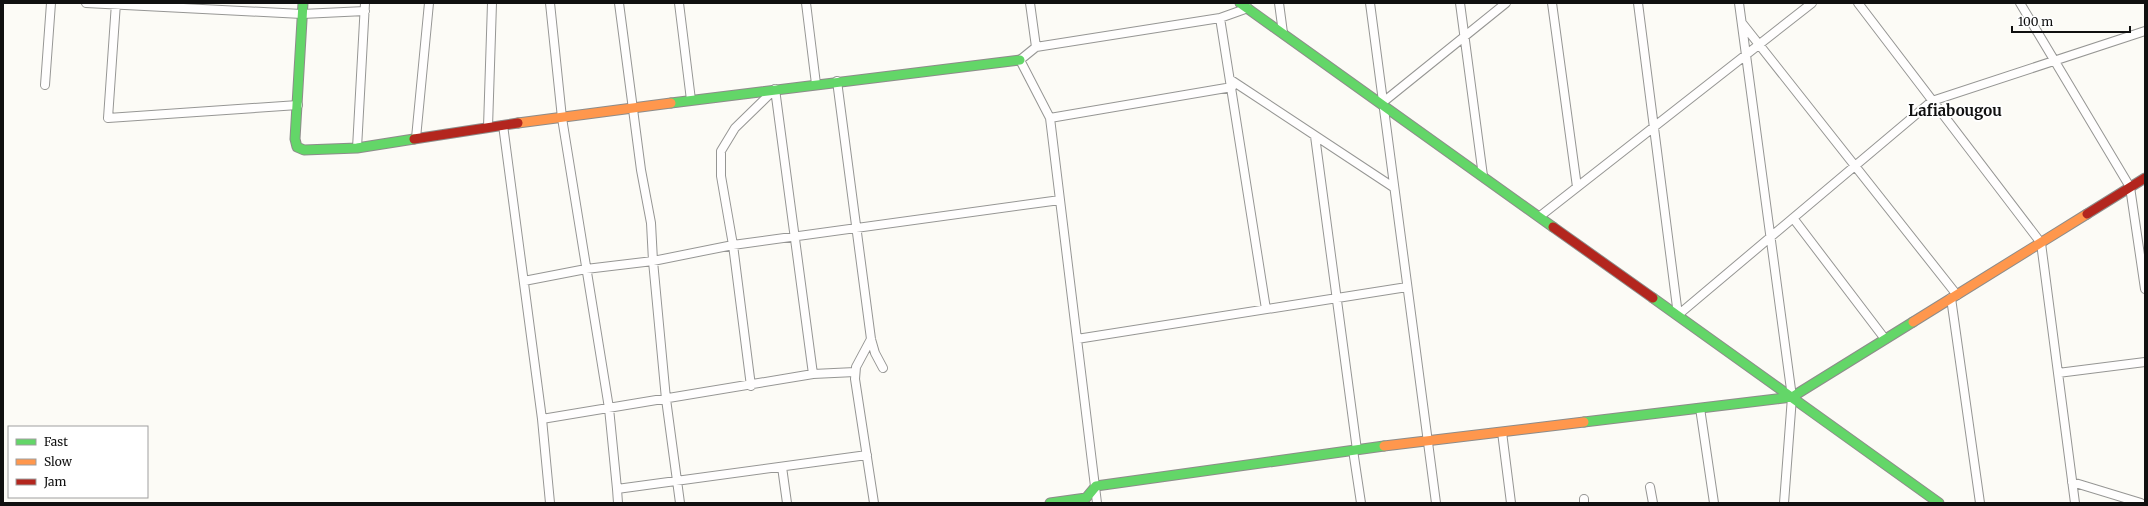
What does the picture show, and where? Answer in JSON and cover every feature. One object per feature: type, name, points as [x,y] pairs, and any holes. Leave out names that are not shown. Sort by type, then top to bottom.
[{"type":"street","points":[[45,85],[51,3]]},
{"type":"street","points":[[86,3],[240,6],[302,14],[365,7],[357,148]]},
{"type":"street","points":[[303,3],[295,139],[300,149],[357,148],[488,127],[691,100],[837,81],[1020,60],[1036,47],[1220,18],[1244,6],[1678,315],[1936,502]]},
{"type":"street","points":[[416,138],[429,3]]},
{"type":"street","points":[[488,127],[492,3]]},
{"type":"street","points":[[550,3],[562,118],[609,408],[618,503]]},
{"type":"street","points":[[619,3],[632,108],[651,224],[666,399],[680,503]]},
{"type":"street","points":[[678,3],[691,100]]},
{"type":"street","points":[[806,3],[816,84]]},
{"type":"street","points":[[1030,3],[1036,47]]},
{"type":"street","points":[[1279,3],[1283,33]]},
{"type":"street","points":[[1370,3],[1406,287],[1436,503]]},
{"type":"street","points":[[1460,3],[1483,176]]},
{"type":"street","points":[[1382,104],[1506,3]]},
{"type":"street","points":[[1552,3],[1577,187]]},
{"type":"street","points":[[1638,3],[1678,315]]},
{"type":"street","points":[[1739,3],[1792,397],[1784,503]]},
{"type":"street","points":[[1540,217],[1812,3]]},
{"type":"street","points":[[1858,3],[2041,243],[2075,503]]},
{"type":"street","points":[[2020,3],[2130,187],[2145,289]]},
{"type":"street","points":[[116,4],[108,118],[298,105]]},
{"type":"street","points":[[1220,18],[1266,309]]},
{"type":"street","points":[[1742,22],[1855,166],[1954,296],[1980,503]]},
{"type":"street","points":[[1678,315],[1932,101],[2145,31]]},
{"type":"street","points":[[1020,60],[1050,118],[1097,503]]},
{"type":"street","points":[[837,81],[855,228],[871,340],[874,353],[883,368]]},
{"type":"street","points":[[1050,118],[1231,83],[1315,136],[1393,188]]},
{"type":"street","points":[[775,89],[813,374]]},
{"type":"street","points":[[751,386],[733,245],[721,176],[721,151],[735,128],[775,89]]},
{"type":"street","points":[[503,125],[542,420],[550,503]]},
{"type":"street","points":[[1315,136],[1337,298],[1361,503]]},
{"type":"street","points":[[1050,503],[1086,498],[1096,486],[1355,450],[1792,397],[2145,178]]},
{"type":"street","points":[[524,281],[586,269],[653,261],[733,245],[1060,200]]},
{"type":"street","points":[[1793,218],[1885,339]]},
{"type":"street","points":[[1077,339],[1406,287]]},
{"type":"street","points":[[871,340],[856,367],[855,379],[874,503]]},
{"type":"street","points":[[2058,373],[2145,362]]},
{"type":"street","points":[[542,420],[751,386],[813,374],[855,372]]},
{"type":"street","points":[[1700,408],[1714,503]]},
{"type":"street","points":[[1502,432],[1511,503]]},
{"type":"street","points":[[617,489],[867,455]]},
{"type":"street","points":[[782,467],[787,503]]},
{"type":"street","points":[[2072,482],[2141,503]]},
{"type":"street","points":[[1650,487],[1653,503]]},
{"type":"traffic: fast","points":[[303,3],[295,139],[297,147],[304,150],[357,148],[414,139]]},
{"type":"traffic: fast","points":[[1240,3],[1553,227]]},
{"type":"traffic: fast","points":[[671,103],[1020,60]]},
{"type":"traffic: fast","points":[[1653,298],[1939,503]]},
{"type":"traffic: fast","points":[[1584,422],[1792,397],[1913,322]]},
{"type":"traffic: fast","points":[[1050,503],[1086,498],[1096,486],[1384,446]]},
{"type":"traffic: slow","points":[[518,123],[671,103]]},
{"type":"traffic: slow","points":[[1913,322],[2087,214]]},
{"type":"traffic: slow","points":[[1384,446],[1584,422]]},
{"type":"traffic: jam","points":[[414,139],[518,123]]},
{"type":"traffic: jam","points":[[2087,214],[2145,178]]},
{"type":"traffic: jam","points":[[1553,227],[1653,298]]},
{"type":"district","name":"Lafiabougou","points":[[1955,110]]}]
